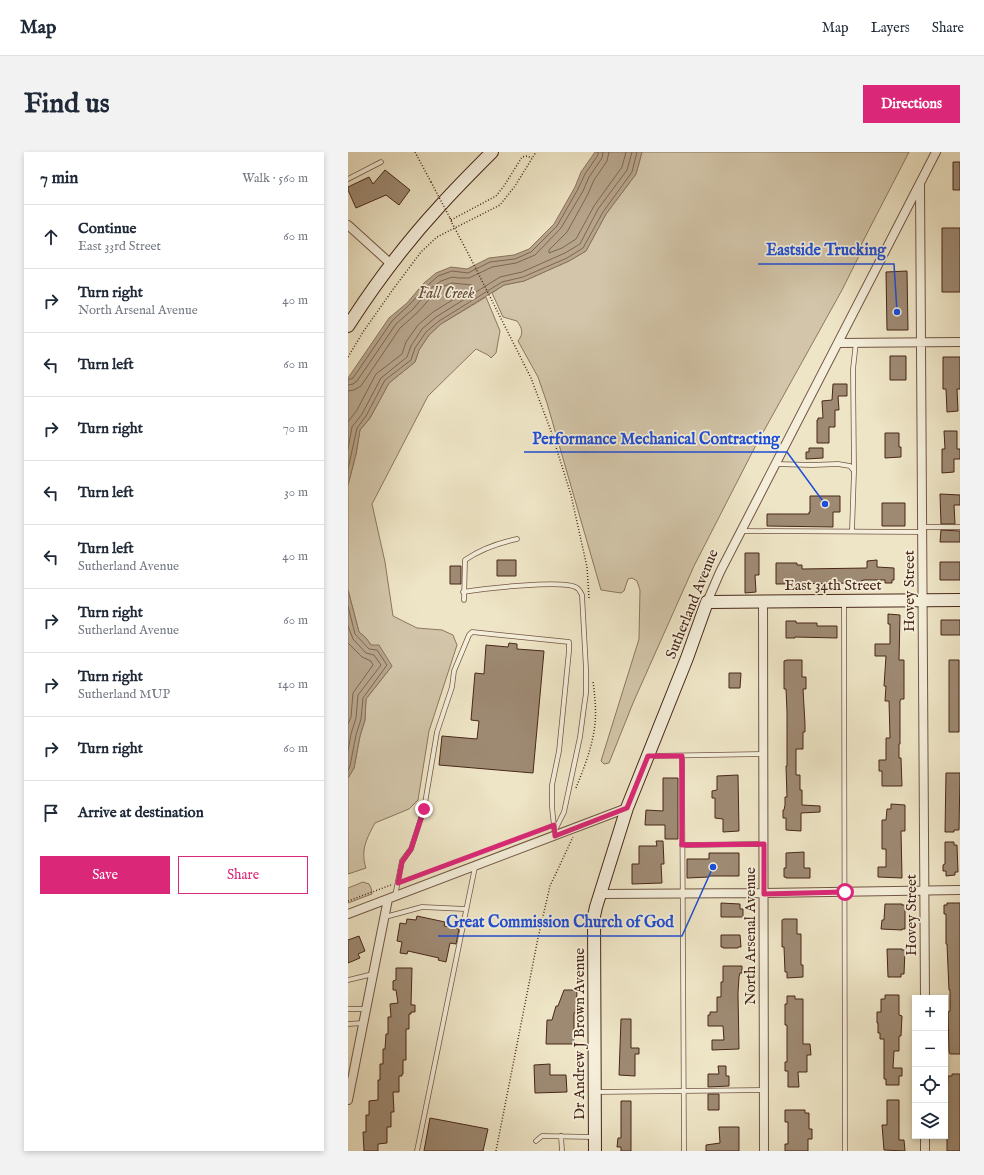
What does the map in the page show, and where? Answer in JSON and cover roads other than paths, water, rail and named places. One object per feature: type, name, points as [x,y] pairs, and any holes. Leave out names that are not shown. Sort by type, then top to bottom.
[{"type":"main road","points":[[348,326],[391,264],[440,205],[492,152]]},
{"type":"main road","name":"East 34th Street","points":[[707,602],[960,600]]},
{"type":"main road","name":"Sutherland Avenue","points":[[627,808],[687,658],[707,602]]},
{"type":"main road","name":"Dr Andrew J Brown Avenue","points":[[595,1151],[594,916],[627,808]]},
{"type":"street","name":"Sutherland Avenue","points":[[707,602],[720,572],[936,152]]},
{"type":"street","name":"Hovey Street","points":[[920,183],[925,995]]},
{"type":"street","points":[[348,225],[391,264]]},
{"type":"street","points":[[838,342],[960,342]]},
{"type":"street","name":"North Arsenal Avenue","points":[[763,602],[764,1151]]},
{"type":"street","points":[[348,914],[475,866],[555,833],[627,808]]},
{"type":"street","points":[[600,894],[764,894],[960,890]]},
{"type":"street","points":[[348,1098],[384,918],[392,898]]},
{"type":"street","points":[[925,1139],[925,1151]]},
{"type":"lane","points":[[348,178],[381,162]]},
{"type":"lane","points":[[852,531],[854,471],[853,357],[856,342]]},
{"type":"lane","points":[[776,464],[844,464],[850,466],[854,471]]},
{"type":"lane","points":[[742,531],[852,531],[960,527]]},
{"type":"lane","points":[[464,600],[465,560],[477,552],[500,543],[517,539]]},
{"type":"lane","points":[[463,592],[493,588],[553,584],[578,588],[582,595],[586,692],[580,737],[564,812],[555,833]]},
{"type":"lane","points":[[844,601],[845,1151]]},
{"type":"lane","points":[[392,898],[398,883],[402,862],[411,849],[424,809],[437,732],[452,687],[454,671],[469,635],[472,632],[569,642],[559,751],[552,785],[555,833]]},
{"type":"lane","points":[[648,756],[763,754]]},
{"type":"lane","points":[[682,756],[684,1151]]},
{"type":"lane","points":[[682,845],[764,844]]},
{"type":"lane","points":[[417,1151],[475,866]]},
{"type":"lane","points":[[384,918],[422,907],[466,909]]},
{"type":"lane","points":[[348,980],[373,974]]},
{"type":"lane","points":[[348,1009],[366,1009]]},
{"type":"lane","points":[[348,1024],[363,1024]]},
{"type":"lane","points":[[595,1092],[764,1090]]},
{"type":"lane","points":[[536,1141],[542,1136],[595,1137]]},
{"type":"lane","points":[[561,1136],[562,1151]]},
{"type":"water","name":"Fall Creek","points":[[595,152],[642,152],[636,174],[606,214],[586,251],[569,261],[524,281],[504,285],[441,324],[429,335],[419,350],[415,362],[389,383],[370,418],[360,430],[356,454],[348,485],[348,378],[389,318],[407,303],[424,283],[436,273],[451,267],[467,269],[489,258],[514,255],[529,249],[554,224],[575,187],[581,172]]},
{"type":"water","points":[[348,590],[359,632],[371,645],[379,645],[392,666],[366,699],[365,720],[360,736],[354,768],[348,778]]},
{"type":"place","name":"Eastside Trucking","points":[[897,312]]},
{"type":"place","name":"Performance Mechanical Contracting","points":[[825,504]]},
{"type":"place","name":"Great Commission Church of God","points":[[713,867]]}]
